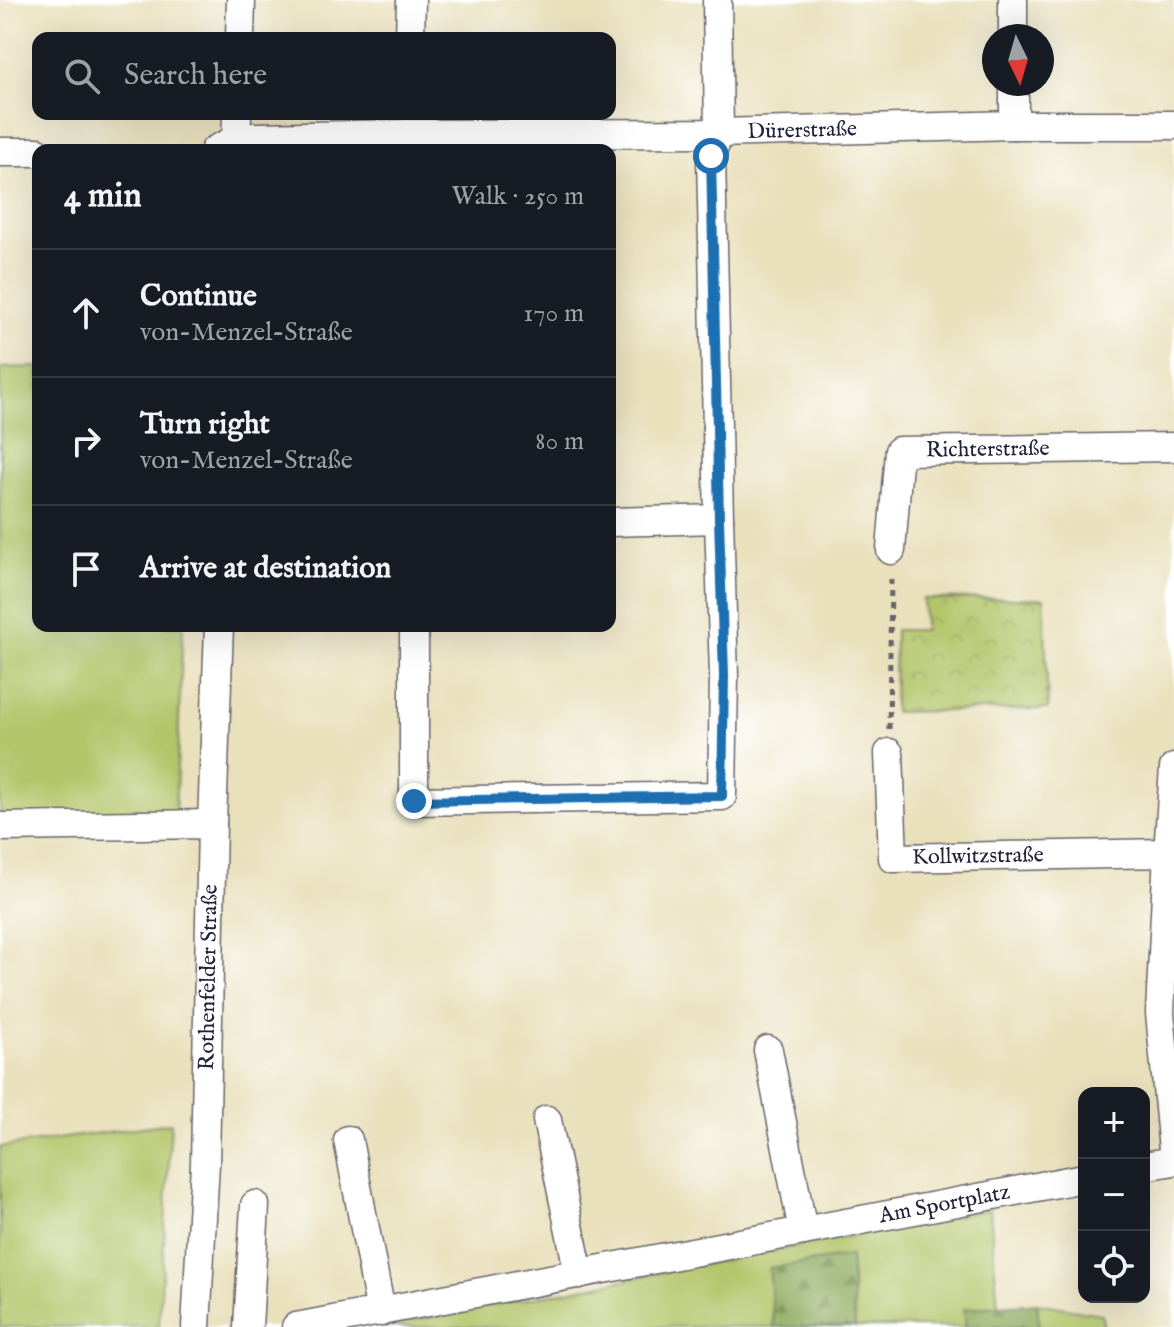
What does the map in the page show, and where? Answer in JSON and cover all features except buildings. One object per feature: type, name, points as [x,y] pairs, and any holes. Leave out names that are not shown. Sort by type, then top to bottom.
[{"type":"street","points":[[240,32],[241,0]]},
{"type":"street","points":[[410,32],[411,0]]},
{"type":"street","points":[[414,632],[414,801],[722,796],[724,676],[711,156],[719,133],[717,0]]},
{"type":"street","points":[[1013,0],[1013,24]]},
{"type":"street","points":[[1014,96],[1014,125]]},
{"type":"street","name":"Dürerstraße","points":[[231,138],[408,133],[719,133],[1014,125],[1174,125]]},
{"type":"street","points":[[0,152],[32,152]]},
{"type":"street","name":"Richterstraße","points":[[891,550],[899,451],[1174,447]]},
{"type":"street","points":[[616,522],[719,519]]},
{"type":"street","name":"Rothenfelder Straße","points":[[196,1327],[205,1163],[219,632]]},
{"type":"street","name":"Kollwitzstraße","points":[[889,753],[893,858],[1168,853]]},
{"type":"street","points":[[1150,1165],[1174,1161],[1160,1013],[1174,768]]},
{"type":"street","points":[[0,827],[212,824]]},
{"type":"street","points":[[768,1050],[803,1231]]},
{"type":"street","points":[[547,1120],[579,1274]]},
{"type":"street","points":[[348,1140],[381,1312]]},
{"type":"street","name":"Am Sportplatz","points":[[296,1327],[1078,1179]]},
{"type":"street","points":[[248,1327],[255,1205]]},
{"type":"path","points":[[889,753],[891,550]]},
{"type":"green space","points":[[32,367],[32,632],[183,632],[175,816],[0,819],[0,368]]},
{"type":"green space","points":[[1044,598],[1048,709],[894,712],[895,630],[924,630],[923,599]]},
{"type":"green space","points":[[171,1123],[159,1327],[0,1327],[0,1147]]},
{"type":"green space","points":[[990,1209],[998,1306],[965,1309],[966,1327],[855,1327],[850,1257],[770,1269],[774,1327],[381,1327]]},
{"type":"green space","points":[[850,1256],[855,1327],[774,1327],[769,1268]]},
{"type":"green space","points":[[1037,1303],[1101,1314],[1104,1327],[1039,1327]]},
{"type":"green space","points":[[1037,1303],[1039,1327],[966,1327],[964,1309]]},
{"type":"route","points":[[414,801],[722,796],[724,676],[711,156]]}]
